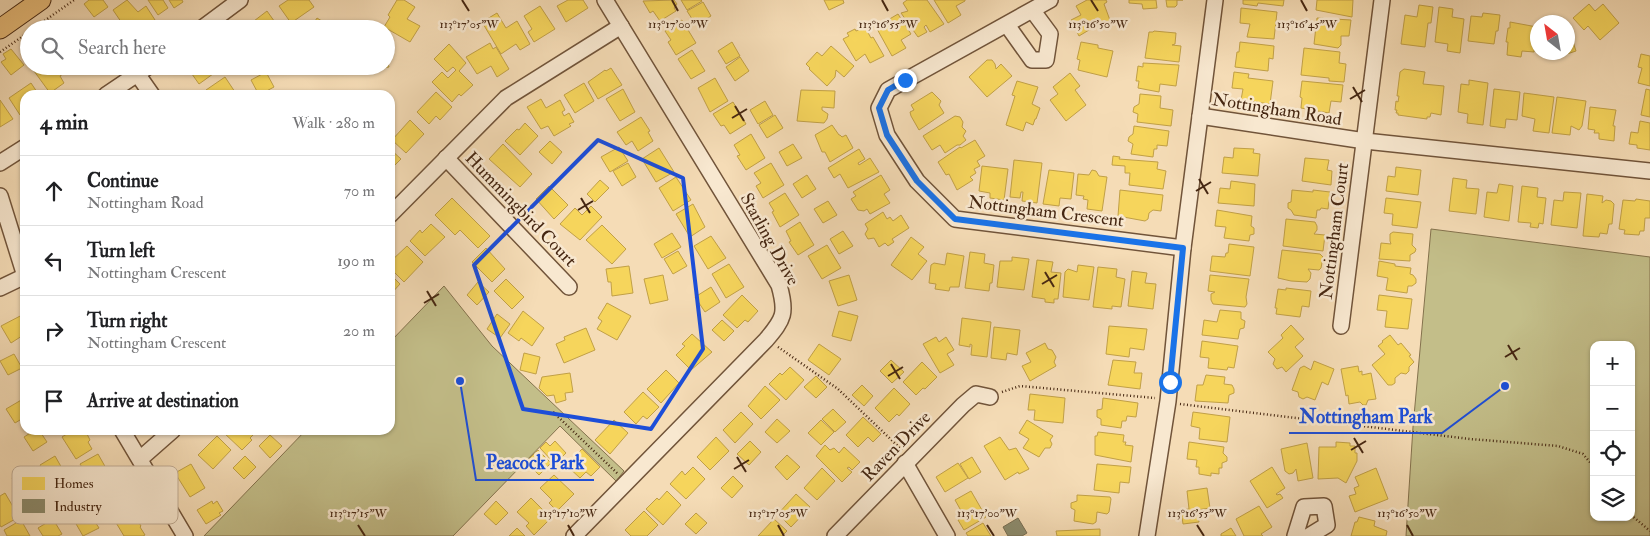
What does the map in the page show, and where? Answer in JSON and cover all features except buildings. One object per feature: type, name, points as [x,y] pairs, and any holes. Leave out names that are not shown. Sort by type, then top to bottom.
[{"type":"main road","points":[[0,29],[41,0]]},
{"type":"street","points":[[213,20],[240,0]]},
{"type":"street","name":"Starling Drive","points":[[574,536],[766,340],[779,324],[784,309],[779,285],[606,0]]},
{"type":"street","name":"Nottingham Crescent","points":[[1050,0],[888,90],[879,108],[887,135],[917,181],[955,219],[1183,248]]},
{"type":"street","points":[[1200,116],[1215,0]]},
{"type":"street","name":"Nottingham Court","points":[[1341,326],[1382,0]]},
{"type":"street","points":[[1007,25],[1032,60],[1046,60],[1050,34],[1032,11]]},
{"type":"street","points":[[395,210],[506,98],[622,26]]},
{"type":"street","points":[[114,90],[138,75]]},
{"type":"street","points":[[145,75],[150,90]]},
{"type":"street","name":"Nottingham Road","points":[[1147,536],[1168,402],[1183,248],[1200,116],[1365,141],[1650,171]]},
{"type":"street","points":[[0,163],[20,150]]},
{"type":"street","name":"Hummingbird Court","points":[[446,158],[569,287]]},
{"type":"street","points":[[0,196],[20,260]]},
{"type":"street","points":[[0,288],[20,278]]},
{"type":"street","name":"Raven Drive","points":[[835,536],[904,457],[976,394],[990,397]]},
{"type":"street","points":[[125,435],[144,466]]},
{"type":"street","points":[[140,459],[166,435]]},
{"type":"street","points":[[904,457],[947,536]]},
{"type":"street","points":[[1295,536],[1304,507],[1324,506],[1327,525],[1310,536]]},
{"type":"street","points":[[178,524],[185,536]]},
{"type":"path","points":[[46,20],[74,0]]},
{"type":"path","points":[[0,52],[20,38]]},
{"type":"path","points":[[775,345],[838,389],[904,457]]},
{"type":"path","points":[[990,397],[1020,386],[1158,398],[1181,405],[1462,438],[1558,446],[1583,454],[1590,462]]},
{"type":"path","points":[[553,412],[627,482]]},
{"type":"path","points":[[1635,519],[1650,532]]},
{"type":"highlighted area","points":[[598,140],[683,178],[703,349],[651,429],[523,409],[474,265]]},
{"type":"shaded area","points":[[1431,229],[1650,257],[1650,536],[1406,536],[1413,427]]},
{"type":"shaded area","points":[[444,286],[492,346],[624,471],[616,481],[560,426],[453,536],[204,536],[301,435],[395,435],[395,337]]},
{"type":"place","name":"Peacock Park","points":[[460,381]]},
{"type":"place","name":"Nottingham Park","points":[[1505,386]]},
{"type":"route","points":[[905,80],[888,90],[879,108],[887,135],[917,181],[955,219],[1183,248],[1170,382]]}]
